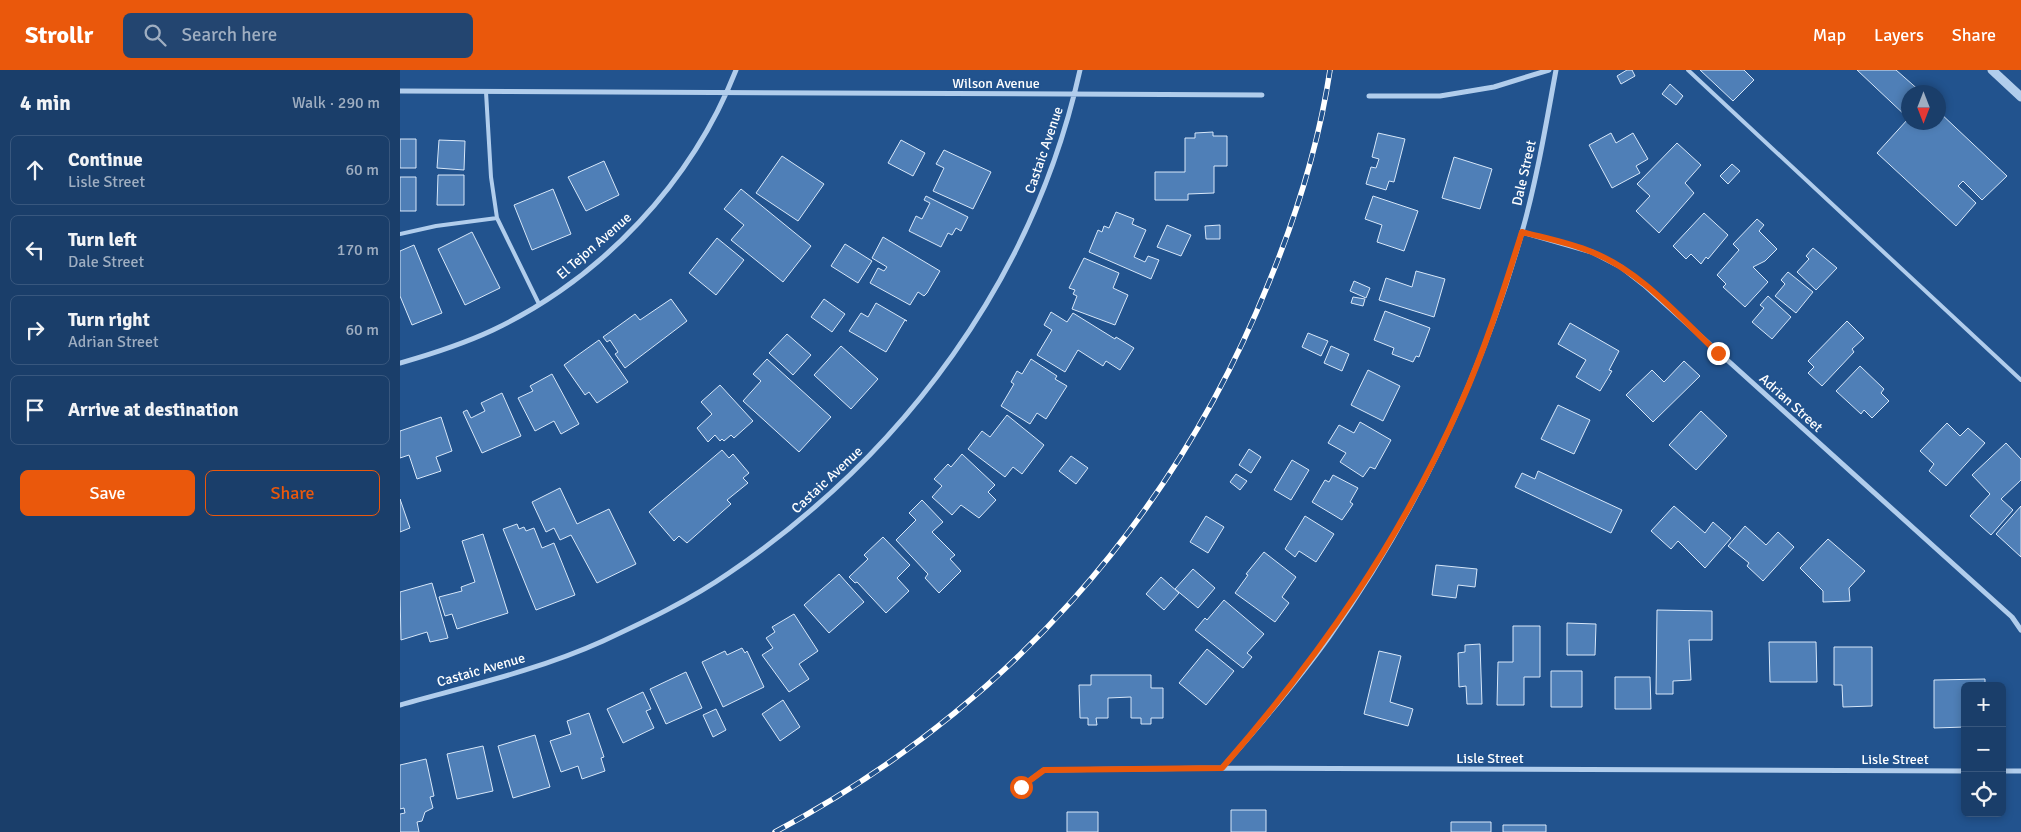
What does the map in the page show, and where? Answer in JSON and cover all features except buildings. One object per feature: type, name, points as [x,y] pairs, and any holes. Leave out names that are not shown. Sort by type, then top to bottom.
[{"type":"street","name":"El Tejon Avenue","points":[[400,364],[446,350],[493,329],[539,304],[582,275],[628,234],[662,196],[693,153],[727,93],[736,70]]},
{"type":"street","name":"Castaic Avenue","points":[[400,705],[532,667],[600,642],[665,611],[734,569],[786,532],[841,486],[891,434],[937,378],[970,331],[1006,268],[1037,204],[1062,136],[1080,70]]},
{"type":"street","points":[[1369,96],[1440,96],[1494,87],[1549,70]]},
{"type":"street","name":"Dale Street","points":[[1222,768],[1274,709],[1329,637],[1379,562],[1419,491],[1469,384],[1495,318],[1522,232],[1540,157],[1556,70]]},
{"type":"street","points":[[1992,70],[2021,97]]},
{"type":"street","name":"Wilson Avenue","points":[[400,91],[1262,95]]},
{"type":"street","name":"Adrian Street","points":[[1522,232],[1592,252],[1621,266],[2012,617],[2021,630]]},
{"type":"street","name":"Lisle Street","points":[[1021,787],[1044,770],[1222,768],[1961,771]]},
{"type":"street","points":[[2006,771],[2021,771]]},
{"type":"lane","points":[[1688,70],[2021,380]]},
{"type":"lane","points":[[486,92],[491,177],[497,218],[539,304]]},
{"type":"lane","points":[[400,234],[436,226],[497,218]]},
{"type":"railway","points":[[775,832],[858,783],[935,729],[1006,668],[1071,601],[1131,529],[1183,452],[1230,369],[1269,282],[1306,178],[1320,124],[1330,70]]},
{"type":"route","points":[[1021,787],[1044,770],[1222,768],[1274,709],[1329,637],[1379,562],[1423,483],[1462,402],[1495,318],[1522,232],[1592,252],[1621,266],[1718,353]]}]
